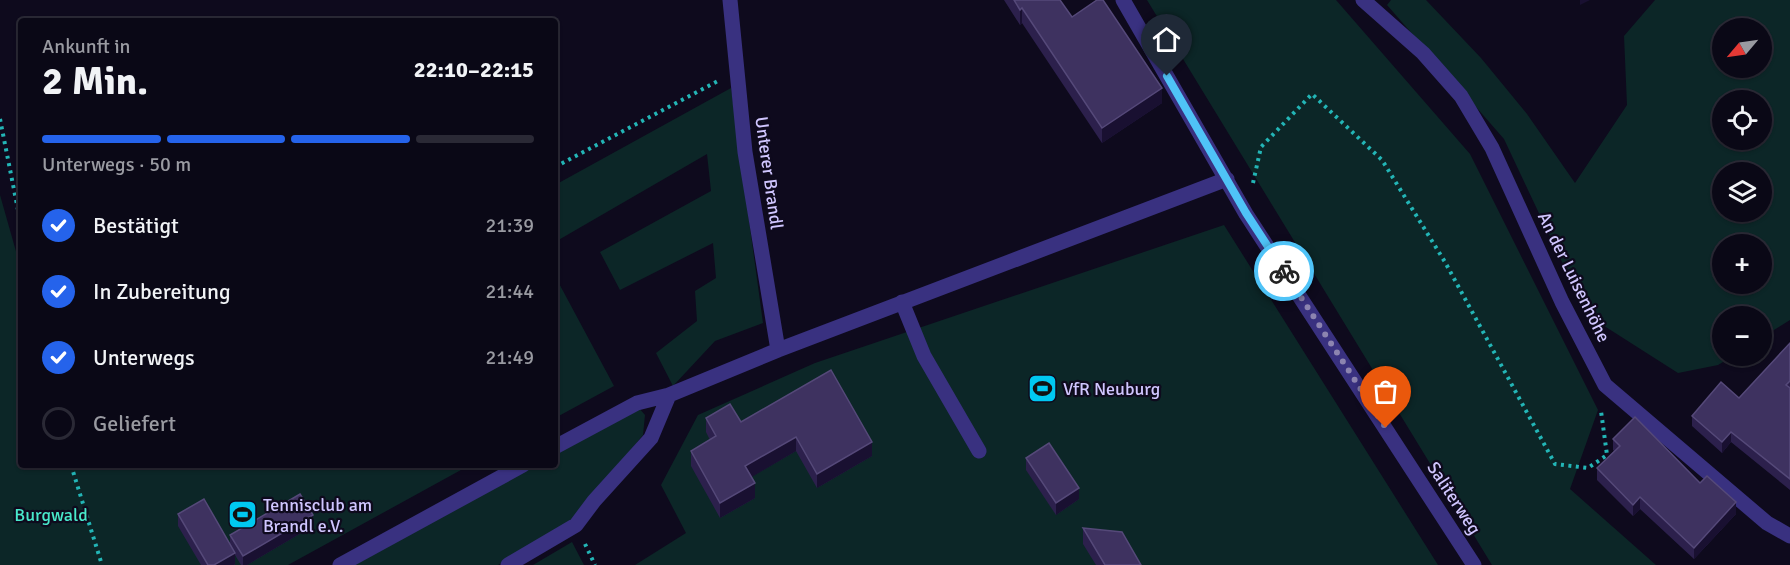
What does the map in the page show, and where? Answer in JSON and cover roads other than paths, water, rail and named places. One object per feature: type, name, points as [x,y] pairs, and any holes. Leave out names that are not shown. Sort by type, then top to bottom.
[{"type":"street","name":"Unterer Brandl","points":[[730,0],[745,152],[778,350]]},
{"type":"street","points":[[558,445],[637,403],[669,395],[902,302],[1227,179],[1123,0]]},
{"type":"street","name":"An der Luisenhöhe","points":[[1363,0],[1423,53],[1461,96],[1492,148],[1562,302],[1605,385],[1767,523],[1790,536]]},
{"type":"street","name":"Saliterweg","points":[[1227,179],[1246,213],[1474,565]]},
{"type":"street","points":[[902,302],[924,356],[979,451]]},
{"type":"street","points":[[508,565],[576,525],[651,438],[669,395]]},
{"type":"street","points":[[340,565],[518,468]]},
{"type":"place","name":"VfR Neuburg","points":[[1042,389]]},
{"type":"place","name":"Tennisclub am Brandl e.V.","points":[[242,515]]},
{"type":"park label","name":"Burgwald","points":[[51,515]]}]
